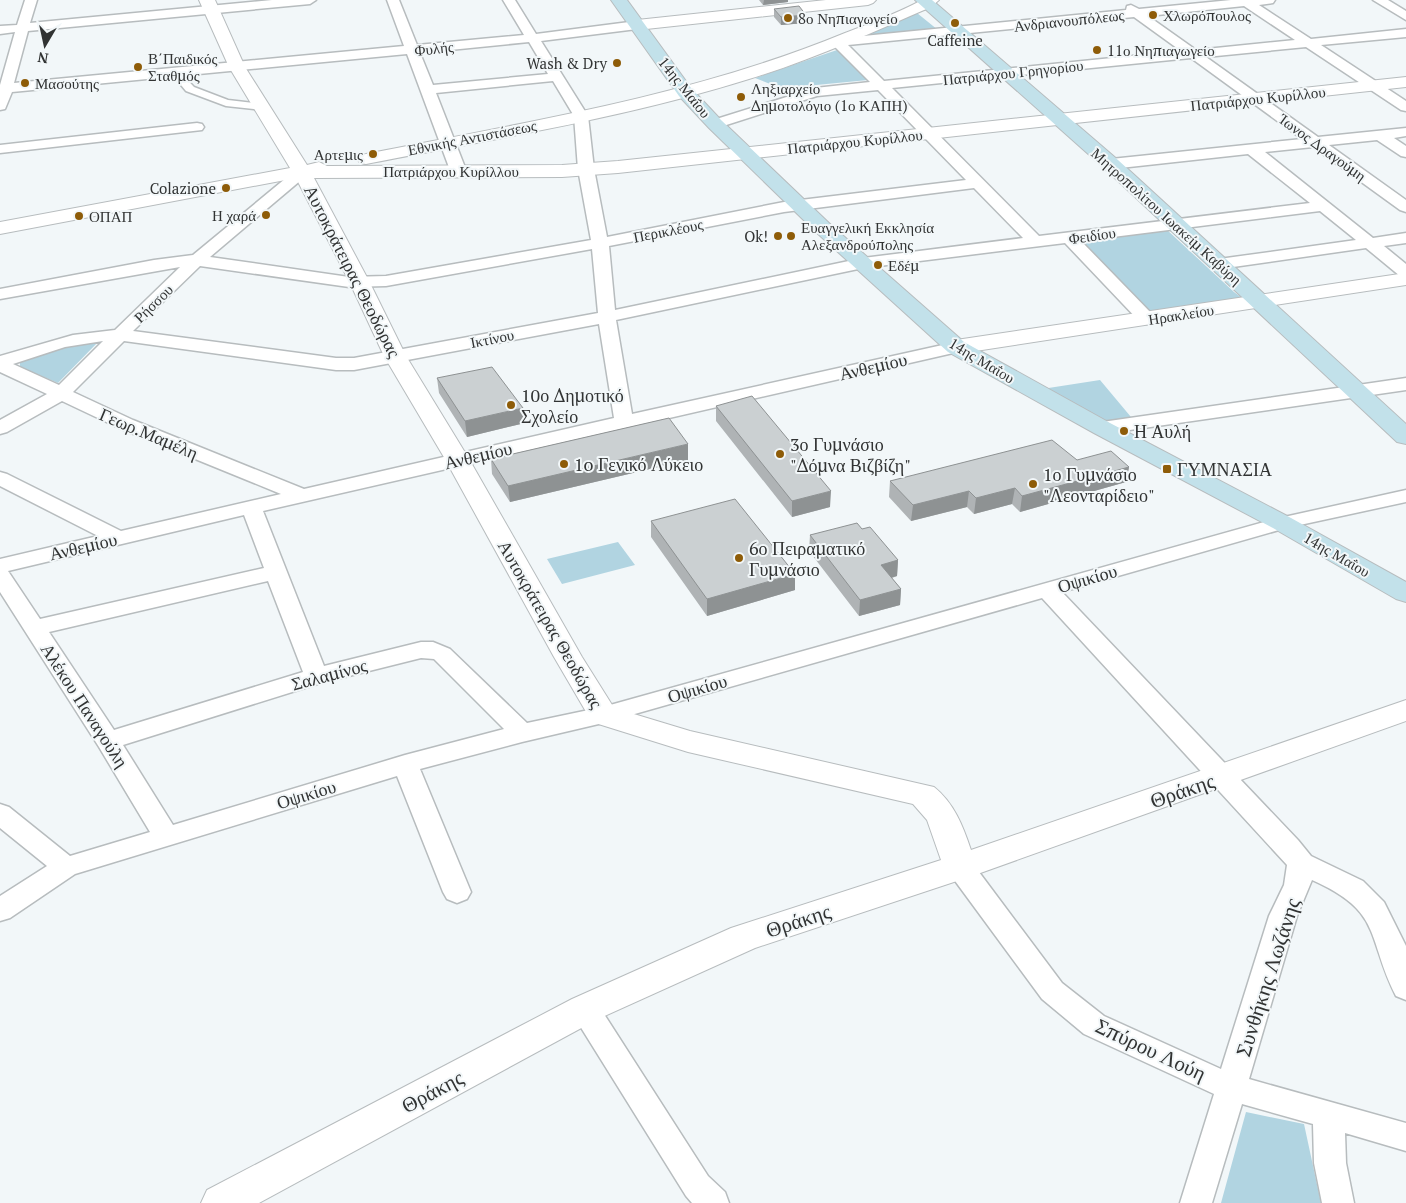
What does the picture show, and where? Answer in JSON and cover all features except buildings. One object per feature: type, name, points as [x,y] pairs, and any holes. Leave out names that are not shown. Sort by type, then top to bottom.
[{"type":"main road","name":"14ης Μαΐου","points":[[619,0],[685,92],[715,124],[799,205],[956,347],[1102,428],[1282,523],[1406,593]]},
{"type":"main road","name":"Μητροπολίτου Ιωακείμ Καβύρη","points":[[927,1],[958,31],[1111,164],[1406,436]]},
{"type":"street","points":[[0,106],[3,89],[31,0]]},
{"type":"street","points":[[0,30],[208,4],[310,0]]},
{"type":"street","points":[[393,0],[458,170]]},
{"type":"street","points":[[509,0],[581,116],[586,169],[600,243],[608,317],[624,422]]},
{"type":"street","name":"Φυλής","points":[[3,89],[533,38],[868,0]]},
{"type":"street","name":"Ίωνος Δραγούμη","points":[[1119,0],[1406,207]]},
{"type":"street","name":"Ανδριανουπόλεως","points":[[838,42],[1270,0]]},
{"type":"street","points":[[1378,0],[1406,16]]},
{"type":"street","name":"Εθνικής Αντιστάσεως","points":[[0,228],[302,172],[581,116],[685,92],[782,64],[838,42],[927,1]]},
{"type":"street","points":[[1245,1],[1406,107]]},
{"type":"street","name":"Αυτοκράτειρας Θεοδώρας","points":[[208,4],[237,67],[302,172],[360,283],[395,356],[457,459],[568,657],[603,715],[688,741],[923,795],[933,802],[941,812],[960,867]]},
{"type":"street","name":"Πατριάρχου Γρηγορίου","points":[[715,124],[816,92],[1406,32]]},
{"type":"street","points":[[838,42],[1036,242]]},
{"type":"street","points":[[176,73],[190,89],[226,103],[263,107]]},
{"type":"street","points":[[428,90],[556,77]]},
{"type":"street","name":"Πατριάρχου Κυρίλλου","points":[[302,172],[586,169],[1406,82]]},
{"type":"street","points":[[0,149],[197,127]]},
{"type":"street","points":[[1111,164],[1406,132]]},
{"type":"street","points":[[1380,135],[1406,153]]},
{"type":"street","points":[[1252,149],[1406,272]]},
{"type":"street","name":"Ρήσσου","points":[[0,428],[61,394],[197,260],[302,172]]},
{"type":"street","name":"Περικλέους","points":[[0,294],[154,265],[197,260],[360,283],[410,278],[799,205],[977,183]]},
{"type":"street","name":"Φειδίου","points":[[863,264],[1321,206]]},
{"type":"street","points":[[1069,238],[1146,319]]},
{"type":"street","points":[[1219,264],[1406,238]]},
{"type":"street","name":"Ικτίνου","points":[[0,364],[80,338],[94,335],[119,335],[345,365],[608,317],[863,264]]},
{"type":"street","name":"Ηρακλείου","points":[[956,347],[1406,280]]},
{"type":"street","name":"Ανθεμίου","points":[[0,566],[457,459],[956,347]]},
{"type":"street","name":"Γεωρ.Μαμέλη","points":[[0,364],[126,424],[301,495]]},
{"type":"street","points":[[1102,428],[1406,384]]},
{"type":"street","points":[[0,478],[118,538]]},
{"type":"street","name":"Οψικίου","points":[[0,910],[66,867],[405,764],[522,733],[603,715],[1282,523],[1406,496]]},
{"type":"street","points":[[251,507],[316,676]]},
{"type":"street","points":[[35,628],[276,572]]},
{"type":"street","name":"Αλέκου Παναγούλη","points":[[0,575],[168,837]]},
{"type":"street","points":[[1046,589],[1289,847],[1301,863],[1352,889],[1367,900],[1379,915],[1406,988]]},
{"type":"street","name":"Σαλαμίνος","points":[[108,741],[316,676],[421,650],[433,650],[442,654],[522,733]]},
{"type":"street","name":"Θράκης","points":[[221,1203],[585,1009],[743,938],[960,867],[1406,710]]},
{"type":"street","points":[[405,764],[458,892]]},
{"type":"street","points":[[0,814],[66,867]]},
{"type":"street","name":"Συνθήκης Λωζάνης","points":[[1196,1203],[1283,916],[1298,885],[1301,863]]},
{"type":"street","name":"Σπύρου Λούη","points":[[960,867],[1052,991],[1094,1025],[1232,1088],[1406,1137]]},
{"type":"street","points":[[585,1009],[697,1186],[713,1203]]},
{"type":"street","points":[[1328,1115],[1330,1163],[1338,1203]]},
{"type":"shaded area","points":[[917,13],[938,30],[854,38]]},
{"type":"shaded area","points":[[837,50],[868,80],[816,85],[790,92],[755,78]]},
{"type":"shaded area","points":[[1166,229],[1245,300],[1150,315],[1081,240]]},
{"type":"shaded area","points":[[86,342],[98,342],[58,383],[20,367],[20,361]]},
{"type":"shaded area","points":[[1100,380],[1131,417],[1101,423],[1042,389]]},
{"type":"shaded area","points":[[618,542],[635,565],[562,584],[547,559]]},
{"type":"shaded area","points":[[1246,1112],[1304,1124],[1321,1203],[1221,1203]]},
{"type":"place","name":"Χλωρόπουλος","points":[[1153,15]]},
{"type":"place","name":"8ο Νηπιαγωγείο","points":[[788,18]]},
{"type":"place","name":"Caffeine","points":[[955,23]]},
{"type":"place","name":"11ο Νηπιαγωγείο","points":[[1097,50]]},
{"type":"place","name":"Wash & Dry","points":[[617,63]]},
{"type":"place","name":"Β΄Παιδικός Σταθμός","points":[[138,67]]},
{"type":"place","name":"Μασούτης","points":[[25,83]]},
{"type":"place","name":"Ληξιαρχείο Δημοτολόγιο (1ο ΚΑΠΗ)","points":[[741,97]]},
{"type":"place","name":"Αρτεμις","points":[[373,154]]},
{"type":"place","name":"Colazione","points":[[226,188]]},
{"type":"place","name":"Η χαρά","points":[[266,215]]},
{"type":"place","name":"ΟΠΑΠ","points":[[79,216]]},
{"type":"place","name":"Ok!","points":[[778,236]]},
{"type":"place","name":"Ευαγγελική Εκκλησία Αλεξανδρούπολης","points":[[791,236]]},
{"type":"place","name":"Εδέμ","points":[[878,265]]},
{"type":"place","name":"10ο Δημοτικό Σχολείο","points":[[511,405]]},
{"type":"place","name":"Η Αυλή","points":[[1124,431]]},
{"type":"place","name":"3ο Γυμνάσιο \"Δόμνα Βιζβίζη\"","points":[[780,454]]},
{"type":"place","name":"1o Γενικό Λύκειο","points":[[564,464]]},
{"type":"place","name":"ΓΥΜΝΑΣΙΑ","points":[[1167,469]]},
{"type":"place","name":"1ο Γυμνάσιο \"Λεονταρίδειο\"","points":[[1033,484]]},
{"type":"place","name":"6ο Πειραματικό Γυμνάσιο","points":[[739,558]]}]
